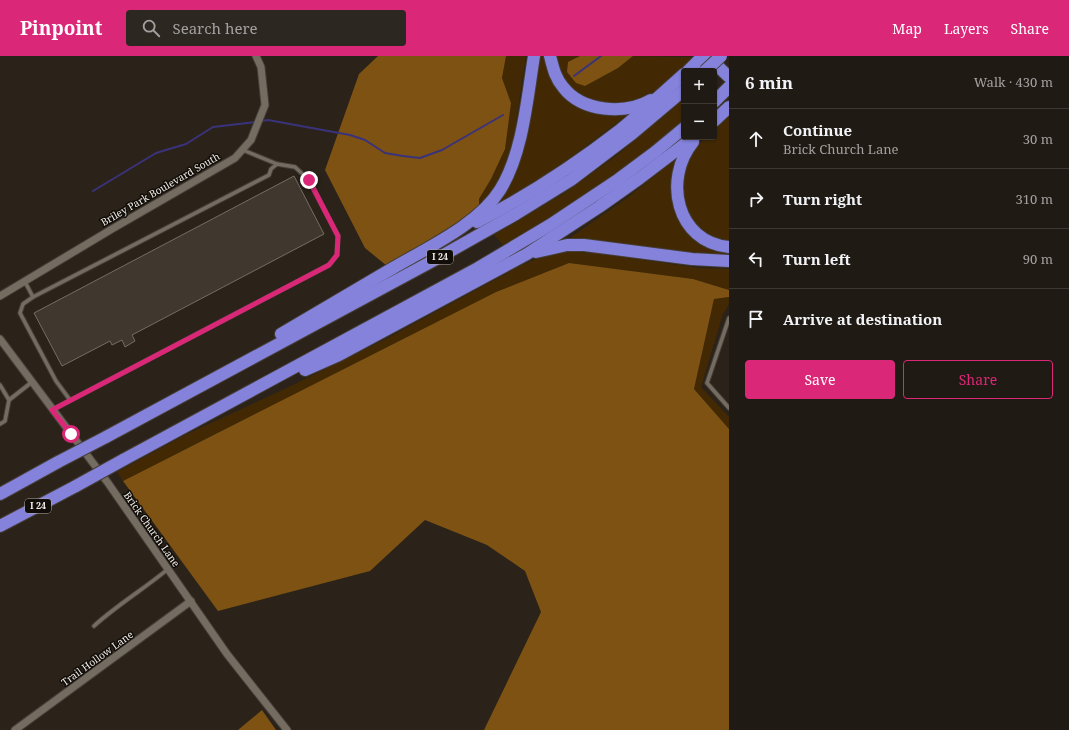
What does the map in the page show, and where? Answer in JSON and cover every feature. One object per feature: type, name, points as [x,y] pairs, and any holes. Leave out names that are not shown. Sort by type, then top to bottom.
[{"type":"highway","points":[[431,246],[479,214],[500,190],[514,159],[519,143],[534,56]]},
{"type":"highway","points":[[550,56],[554,74],[563,88],[577,100],[594,107],[627,109],[644,104],[665,91]]},
{"type":"highway","points":[[691,68],[703,56]]},
{"type":"highway","points":[[707,56],[729,77]]},
{"type":"highway","points":[[708,68],[721,56]]},
{"type":"highway","points":[[178,398],[235,360],[431,246],[510,204],[554,177],[619,131],[681,77]]},
{"type":"highway","points":[[717,99],[729,87]]},
{"type":"highway","name":"I 24","points":[[0,494],[438,258],[516,214],[583,171],[634,133],[681,93]]},
{"type":"highway","points":[[717,118],[729,107]]},
{"type":"highway","name":"I 24","points":[[0,526],[478,268],[550,226],[616,181],[681,130]]},
{"type":"highway","points":[[216,410],[339,355],[527,254],[605,203],[690,140]]},
{"type":"highway","points":[[696,140],[689,148],[680,165],[677,183],[678,202],[686,222],[693,231],[714,244],[729,248]]},
{"type":"highway","points":[[527,254],[566,245],[584,245],[692,259],[729,261]]},
{"type":"street","name":"Briley Park Boulevard South","points":[[0,296],[235,158],[251,140],[265,105],[261,67],[256,56]]},
{"type":"street","name":"Brick Church Lane","points":[[0,339],[108,483],[227,654],[287,730]]},
{"type":"street","name":"Trail Hollow Lane","points":[[15,730],[191,601]]},
{"type":"lane","points":[[52,410],[329,265],[337,255],[338,236],[309,180],[295,167],[277,164],[243,150]]},
{"type":"lane","points":[[70,400],[56,381],[20,313],[23,304],[33,297],[270,175],[272,169],[277,164]]},
{"type":"lane","points":[[25,281],[33,297]]},
{"type":"lane","points":[[729,318],[707,383],[729,408]]},
{"type":"lane","points":[[0,424],[5,421],[9,400],[32,382]]},
{"type":"lane","points":[[0,385],[9,400]]},
{"type":"lane","points":[[0,397],[5,394]]},
{"type":"lane","points":[[94,626],[105,616],[148,586],[168,569]]},
{"type":"shaded area","points":[[378,56],[506,56],[502,78],[511,103],[505,149],[491,179],[479,199],[479,207],[458,222],[387,266],[365,248],[325,170],[359,74]]},
{"type":"shaded area","points":[[506,56],[526,56],[513,143],[504,172],[492,192],[479,207],[479,199],[491,179],[511,103],[502,78]]},
{"type":"shaded area","points":[[537,56],[545,56],[546,67],[553,80],[582,108],[606,115],[625,113],[627,115],[559,166],[488,212],[501,195]]},
{"type":"shaded area","points":[[556,56],[580,56],[569,62],[618,68],[633,56],[693,57],[660,88],[645,98],[638,101],[617,104],[596,101],[586,97],[569,84],[562,76]]},
{"type":"shaded area","points":[[580,56],[633,56],[618,68],[585,86],[576,83],[567,72],[568,62]]},
{"type":"shaded area","points":[[681,102],[681,124],[620,172],[505,247],[494,235],[563,194],[616,156]]},
{"type":"shaded area","points":[[729,116],[729,241],[710,236],[698,227],[689,216],[685,207],[682,190],[687,165],[695,149],[703,140],[717,140],[717,126]]},
{"type":"shaded area","points":[[678,157],[679,217],[729,251],[729,257],[573,239],[571,237],[627,198]]},
{"type":"shaded area","points":[[567,251],[594,253],[700,268],[729,269],[729,290],[693,279],[569,263],[496,292],[123,481],[117,472],[187,434],[291,386],[384,340],[522,265],[546,255]]},
{"type":"shaded area","points":[[569,263],[693,279],[729,290],[729,297],[714,299],[694,389],[729,429],[729,730],[484,730],[541,612],[525,571],[487,545],[425,520],[370,571],[218,611],[123,481],[496,292]]},
{"type":"shaded area","points":[[729,297],[729,304],[723,314],[701,387],[729,417],[729,429],[694,389],[714,299]]},
{"type":"shaded area","points":[[262,710],[276,730],[238,730]]},
{"type":"building","points":[[294,176],[324,234],[132,335],[135,341],[125,347],[122,340],[112,345],[110,341],[62,366],[34,313]]},
{"type":"waterway","points":[[574,76],[601,56]]},
{"type":"waterway","points":[[261,121],[268,120],[350,135],[365,140],[385,153],[420,158],[442,150],[503,115]]},
{"type":"waterway","points":[[93,191],[156,153],[186,144],[213,127],[257,122]]},
{"type":"route","points":[[71,434],[52,410],[329,265],[337,255],[338,236],[309,180]]}]
